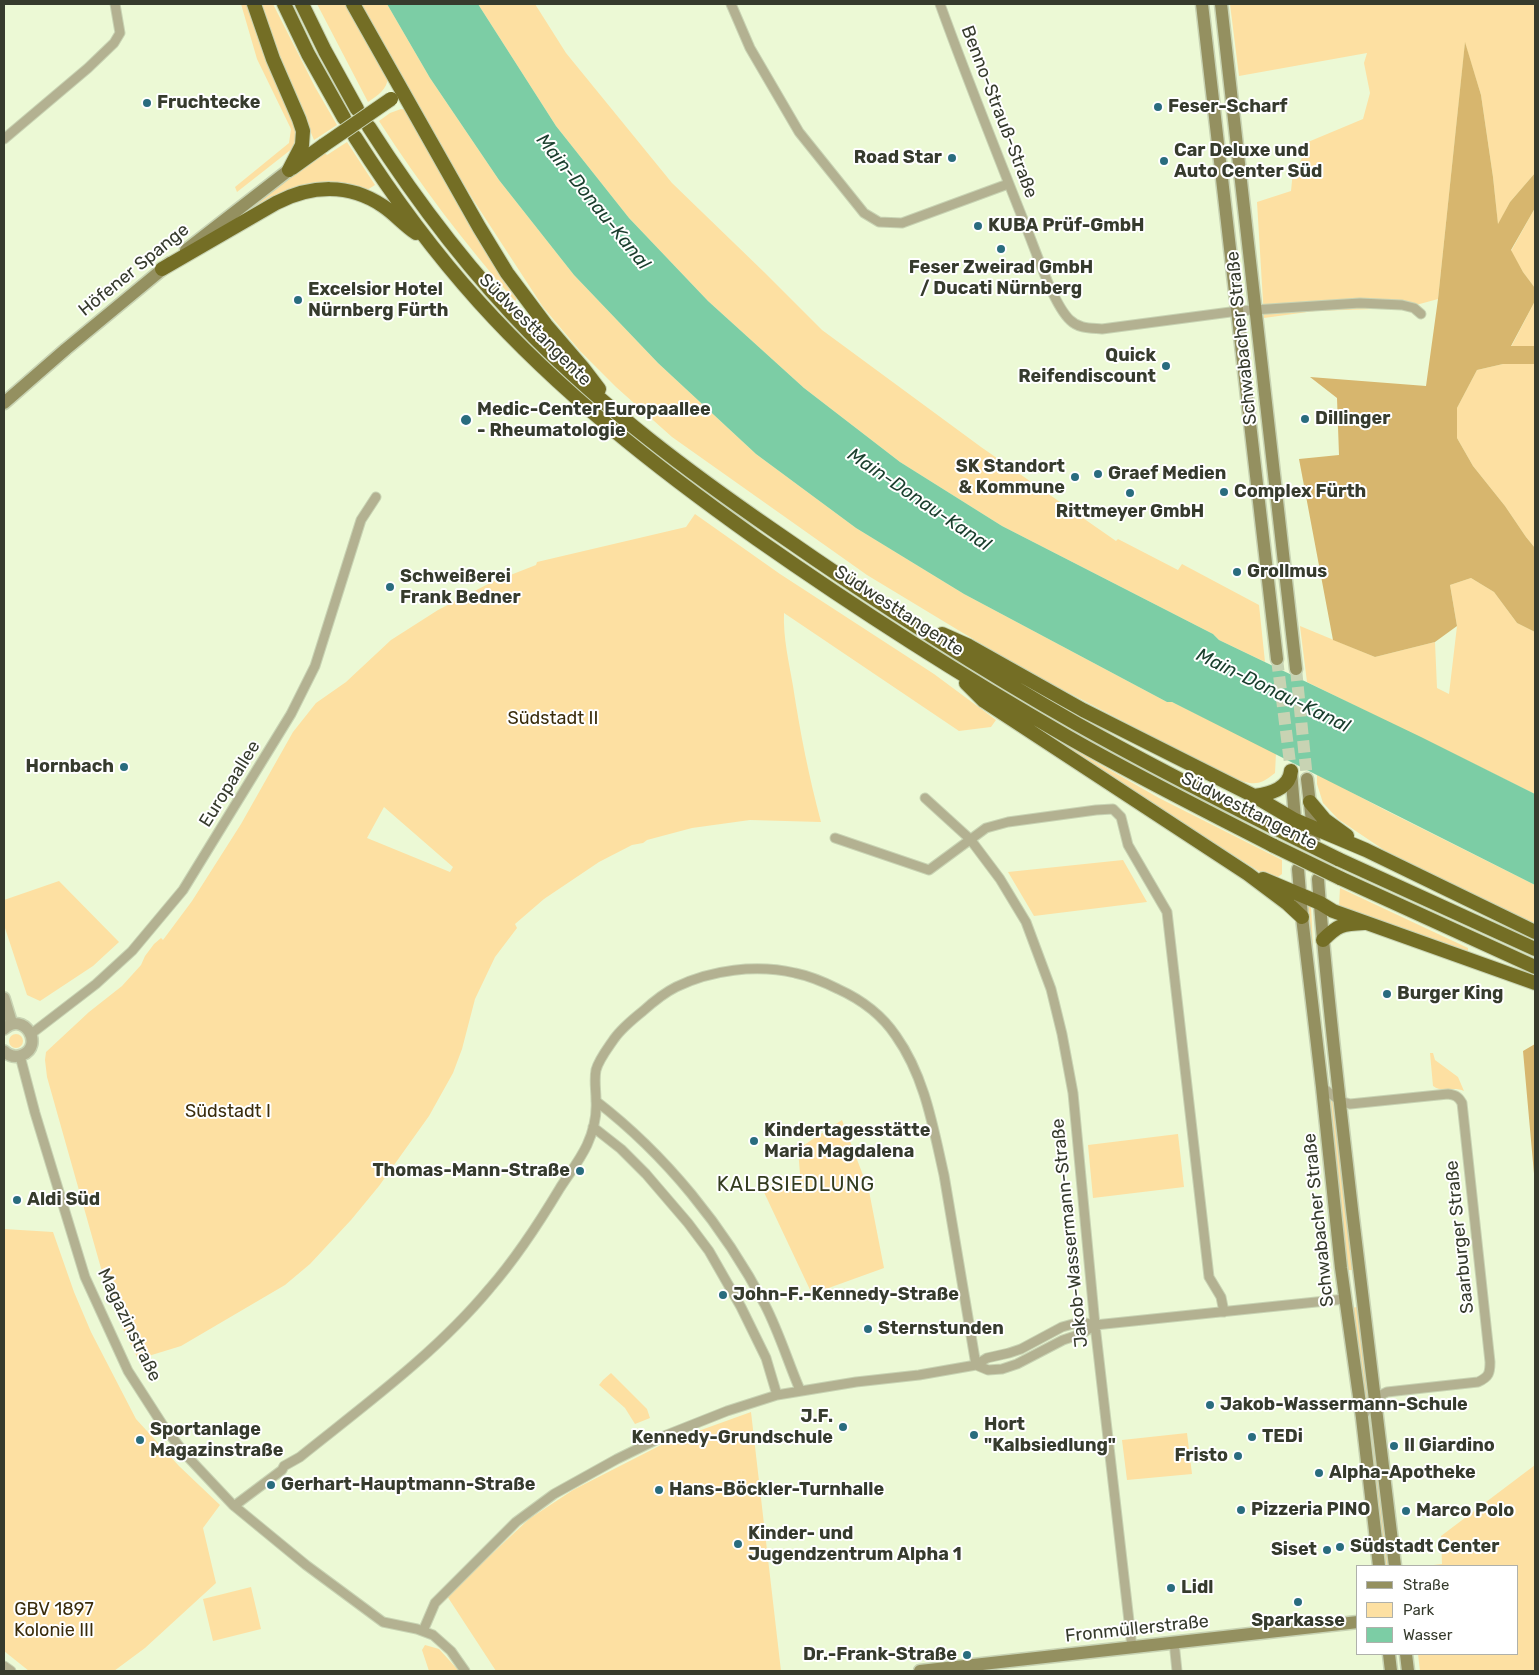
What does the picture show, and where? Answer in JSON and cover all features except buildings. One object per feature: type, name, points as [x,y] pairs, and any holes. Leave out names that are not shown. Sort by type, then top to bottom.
[{"type":"highway","points":[[254,4],[273,59],[303,131],[302,145],[290,170]]},
{"type":"highway","points":[[284,4],[344,118]]},
{"type":"highway","points":[[302,4],[325,52],[357,108]]},
{"type":"highway","points":[[353,4],[397,96],[507,273],[546,326],[583,368],[616,412]]},
{"type":"highway","points":[[290,170],[397,96]]},
{"type":"highway","name":"Südwesttangente","points":[[369,127],[396,170],[476,274],[536,338],[616,412],[740,507],[894,612],[1077,724],[1176,778],[1338,860],[1535,949]]},
{"type":"highway","name":"Südwesttangente","points":[[355,137],[428,241],[478,302],[534,359],[591,412],[647,458],[798,568],[947,665],[1066,736],[1168,792],[1340,878],[1535,967]]},
{"type":"highway","points":[[162,269],[276,203],[299,193],[323,188],[348,190],[371,198],[395,215],[405,226],[428,241]]},
{"type":"highway","points":[[894,612],[969,646],[1083,710],[1254,796],[1295,826],[1366,850],[1535,932]]},
{"type":"highway","points":[[947,665],[984,701],[1248,874],[1302,917]]},
{"type":"highway","points":[[1254,796],[1279,789],[1288,780],[1291,771]]},
{"type":"highway","points":[[1310,802],[1325,820],[1366,850]]},
{"type":"highway","points":[[1248,874],[1320,903],[1333,911],[1535,983]]},
{"type":"highway","points":[[1322,940],[1335,928],[1367,923]]},
{"type":"main road","name":"Schwabacher Straße","points":[[1202,4],[1277,659]]},
{"type":"main road","name":"Schwabacher Straße","points":[[1221,4],[1296,669]]},
{"type":"main road","name":"Höfener Spange","points":[[4,403],[162,269],[238,208],[290,170]]},
{"type":"main road","points":[[1291,771],[1295,826]]},
{"type":"main road","points":[[1307,779],[1313,833]]},
{"type":"main road","name":"Schwabacher Straße","points":[[1298,869],[1345,1299],[1362,1418],[1379,1565]]},
{"type":"main road","name":"Schwabacher Straße","points":[[1318,879],[1322,940],[1373,1399],[1395,1565]]},
{"type":"main road","name":"Fronmüllerstraße","points":[[920,1671],[1356,1622]]},
{"type":"main road","points":[[1389,1655],[1391,1671]]},
{"type":"main road","points":[[1406,1655],[1408,1671]]},
{"type":"street","points":[[4,139],[88,68],[114,43],[120,33],[115,4]]},
{"type":"street","points":[[731,4],[750,48],[799,132],[864,213],[880,222],[902,223],[1008,184]]},
{"type":"street","name":"Benno-Strauß-Straße","points":[[940,4],[1008,184],[1054,293],[1070,320],[1082,327],[1102,329],[1256,309],[1360,302],[1402,305],[1414,308],[1421,314]]},
{"type":"street","name":"Europaallee","points":[[31,1034],[96,984],[132,951],[183,890],[286,723],[311,674],[335,605],[361,520],[376,497]]},
{"type":"street","name":"Jakob-Wassermann-Straße","points":[[925,798],[970,839],[1000,879],[1026,922],[1053,996],[1073,1093],[1096,1325],[1132,1647]]},
{"type":"street","points":[[835,838],[929,870],[986,828],[1008,822],[1096,810],[1113,809],[1121,817],[1128,845],[1167,912],[1208,1277],[1221,1297],[1224,1312]]},
{"type":"street","points":[[234,1506],[282,1470],[284,1466],[300,1457],[391,1384],[442,1339],[490,1289],[532,1234],[587,1146],[594,1127],[596,1071],[616,1036],[636,1016],[676,987],[721,972],[752,968],[794,972],[824,982],[866,1004],[896,1035],[917,1073],[944,1175],[976,1366]]},
{"type":"street","points":[[4,998],[8,1027],[23,1025],[28,1028],[32,1044],[30,1049],[20,1056],[11,1056],[4,1051]]},
{"type":"street","name":"Magazinstraße","points":[[20,1056],[35,1113],[85,1277],[128,1371],[164,1427],[186,1455],[234,1506],[306,1565],[384,1622],[433,1635],[451,1651],[465,1671]]},
{"type":"street","points":[[1322,1087],[1340,1101]]},
{"type":"street","name":"Saarburger Straße","points":[[1340,1101],[1350,1104],[1454,1094],[1462,1103],[1490,1362],[1489,1375],[1478,1382],[1387,1392],[1373,1399]]},
{"type":"street","points":[[596,1101],[612,1113],[664,1162],[708,1216],[747,1274],[766,1307],[800,1390]]},
{"type":"street","points":[[594,1127],[621,1149],[646,1174],[710,1252],[741,1307],[766,1358],[777,1395]]},
{"type":"street","points":[[423,1631],[435,1603],[516,1522],[554,1494],[617,1459],[664,1436],[727,1410],[800,1390],[919,1376],[976,1366],[987,1358],[1021,1349],[1062,1327],[1080,1322],[1096,1325],[1345,1299]]},
{"type":"street","points":[[976,1366],[988,1370],[1016,1364],[1063,1340],[1081,1334],[1096,1325]]},
{"type":"street","points":[[1362,1418],[1373,1399]]},
{"type":"street","points":[[1174,1642],[1177,1671]]},
{"type":"street","points":[[4,1666],[11,1671]]},
{"type":"green space","points":[[241,4],[251,4],[298,127],[297,142],[293,148],[237,192],[235,187],[289,143],[291,129],[257,59]]},
{"type":"green space","points":[[258,4],[273,4],[315,87],[337,125],[314,140]]},
{"type":"green space","points":[[317,4],[347,4],[388,77],[384,89],[368,102]]},
{"type":"green space","points":[[359,4],[387,4],[430,78],[499,180],[574,275],[658,363],[756,454],[856,528],[964,594],[1167,702],[1172,702],[1276,753],[1275,773],[1265,780],[1256,783],[1234,779],[1029,672],[867,575],[672,437],[616,387],[580,351],[543,307],[474,201],[416,106]]},
{"type":"green space","points":[[478,4],[535,4],[566,53],[672,183],[822,330],[981,447],[1116,541],[1118,539],[1178,570],[1182,564],[1259,605],[1265,662],[1219,640],[1213,634],[1002,526],[900,462],[804,388],[708,301],[629,218],[556,126]]},
{"type":"green space","points":[[1230,4],[1535,4],[1535,173],[1510,202],[1498,225],[1481,95],[1465,43],[1438,299],[1405,308],[1315,311],[1264,318],[1257,202],[1291,191],[1293,171],[1299,165],[1308,142],[1363,119],[1370,93],[1364,63],[1367,53],[1239,76]]},
{"type":"green space","points":[[401,109],[407,110],[519,296],[515,301],[444,214],[379,121],[390,113]]},
{"type":"green space","points":[[347,142],[375,185],[367,190],[349,186],[251,213],[247,209],[298,171],[325,153],[327,155]]},
{"type":"green space","points":[[1535,208],[1535,288],[1511,251]]},
{"type":"green space","points":[[1535,301],[1535,346],[1511,347]]},
{"type":"green space","points":[[1503,364],[1535,364],[1535,548],[1473,466],[1457,438],[1457,408],[1477,370]]},
{"type":"green space","points":[[695,514],[780,574],[934,674],[996,720],[991,727],[959,731],[784,613],[785,641],[809,771],[821,822],[750,820],[692,828],[647,840],[643,843],[632,845],[599,862],[544,899],[515,924],[517,928],[495,957],[475,999],[462,1049],[453,1073],[429,1116],[379,1186],[351,1220],[310,1264],[285,1285],[181,1346],[142,1358],[137,1357],[121,1325],[106,1286],[47,1077],[46,1052],[89,1012],[122,986],[141,965],[154,944],[161,938],[163,940],[192,901],[241,824],[293,732],[316,703],[346,682],[391,640],[438,610],[490,583],[536,565],[537,562],[686,527]],"holes":[[[384,807],[453,867],[450,872],[367,838]]]},
{"type":"green space","points":[[1471,578],[1494,592],[1517,623],[1535,632],[1535,794],[1307,682],[1300,626],[1375,657],[1435,642],[1437,688],[1449,694],[1457,626],[1450,585]]},
{"type":"green space","points":[[1025,720],[1159,798],[1282,860],[1282,874],[1278,877],[1260,872],[1024,722]]},
{"type":"green space","points":[[1317,774],[1535,885],[1535,925],[1384,850],[1338,819],[1323,803],[1317,784]]},
{"type":"green space","points":[[1123,860],[1147,902],[1034,916],[1008,872]]},
{"type":"green space","points":[[59,881],[119,942],[93,966],[40,1001],[27,995],[4,925],[4,900]]},
{"type":"green space","points":[[1340,888],[1468,948],[1468,951],[1339,906]]},
{"type":"green space","points":[[1306,904],[1311,906],[1313,947],[1311,947]]},
{"type":"green space","points":[[13,1034],[19,1034],[23,1041],[19,1048],[13,1048],[9,1044],[9,1038]]},
{"type":"green space","points":[[1430,1053],[1433,1053],[1435,1060],[1458,1077],[1464,1091],[1440,1089],[1433,1086]]},
{"type":"green space","points":[[1328,1097],[1334,1103],[1353,1270],[1346,1270]]},
{"type":"green space","points":[[842,1120],[869,1191],[884,1268],[812,1294],[762,1188],[800,1174],[798,1149]]},
{"type":"green space","points":[[1178,1134],[1184,1187],[1093,1198],[1088,1145]]},
{"type":"green space","name":"GBV 1897 Kolonie III","points":[[4,1229],[53,1232],[74,1292],[91,1332],[136,1419],[179,1466],[220,1505],[203,1528],[216,1583],[145,1648],[114,1671],[29,1671],[4,1651]]},
{"type":"green space","points":[[1357,1307],[1368,1401],[1365,1401],[1351,1308]]},
{"type":"green space","points":[[611,1373],[647,1409],[650,1418],[635,1424],[625,1408],[599,1385]]},
{"type":"green space","points":[[751,1412],[781,1671],[496,1671],[447,1596],[529,1519],[573,1490],[665,1443]]},
{"type":"green space","points":[[1371,1427],[1389,1565],[1384,1565],[1368,1428]]},
{"type":"green space","points":[[1187,1433],[1192,1474],[1127,1480],[1122,1440]]},
{"type":"green space","points":[[1535,1465],[1535,1671],[1420,1671],[1418,1655],[1519,1655],[1519,1565],[1434,1565],[1442,1564],[1441,1536]]},
{"type":"green space","points":[[251,1587],[261,1629],[213,1641],[203,1599]]},
{"type":"green space","points":[[425,1645],[439,1649],[459,1671],[429,1671],[422,1650]]},
{"type":"shaded area","points":[[1465,42],[1481,95],[1498,224],[1510,202],[1535,173],[1535,208],[1511,250],[1523,272],[1535,288],[1535,301],[1511,346],[1535,346],[1535,364],[1503,364],[1477,370],[1457,408],[1457,438],[1473,466],[1535,548],[1535,632],[1517,623],[1494,592],[1471,578],[1450,585],[1457,626],[1435,642],[1375,657],[1333,640],[1299,459],[1339,455],[1337,398],[1310,377],[1426,386],[1438,299]]},
{"type":"shaded area","points":[[1535,1044],[1535,1185],[1523,1051]]},
{"type":"water","name":"Main-Donau-Kanal","points":[[387,4],[478,4],[556,126],[629,218],[708,301],[804,388],[900,462],[1002,526],[1213,634],[1219,640],[1535,794],[1535,885],[1172,702],[1167,702],[964,594],[856,528],[756,454],[658,363],[574,275],[499,180],[430,78]]},
{"type":"tunnel","points":[[1277,659],[1291,771]]},
{"type":"tunnel","points":[[1296,669],[1307,779]]},
{"type":"place","name":"Fruchtecke","points":[[147,103]]},
{"type":"place","name":"Feser-Scharf","points":[[1158,107]]},
{"type":"place","name":"Road Star","points":[[952,158]]},
{"type":"place","name":"Car Deluxe und Auto Center Süd","points":[[1164,161]]},
{"type":"place","name":"KUBA Prüf-GmbH","points":[[978,226]]},
{"type":"place","name":"Feser Zweirad GmbH / Ducati Nürnberg","points":[[1001,249]]},
{"type":"place","name":"Excelsior Hotel Nürnberg Fürth","points":[[298,300]]},
{"type":"place","name":"Quick Reifendiscount","points":[[1166,366]]},
{"type":"place","name":"Dillinger","points":[[1305,419]]},
{"type":"place","name":"Medic-Center Europaallee - Rheumatologie","points":[[466,420]]},
{"type":"place","name":"Graef Medien","points":[[1098,474]]},
{"type":"place","name":"SK Standort & Kommune","points":[[1075,477]]},
{"type":"place","name":"Complex Fürth","points":[[1224,492]]},
{"type":"place","name":"Rittmeyer GmbH","points":[[1130,493]]},
{"type":"place","name":"Grollmus","points":[[1237,572]]},
{"type":"place","name":"Schweißerei Frank Bedner","points":[[390,587]]},
{"type":"place","name":"Hornbach","points":[[124,767]]},
{"type":"place","name":"Burger King","points":[[1387,994]]},
{"type":"place","name":"Kindertagesstätte Maria Magdalena","points":[[754,1141]]},
{"type":"place","name":"Thomas-Mann-Straße","points":[[580,1171]]},
{"type":"place","name":"Aldi Süd","points":[[17,1200]]},
{"type":"place","name":"John-F.-Kennedy-Straße","points":[[723,1295]]},
{"type":"place","name":"Sternstunden","points":[[868,1329]]},
{"type":"place","name":"Jakob-Wassermann-Schule","points":[[1210,1405]]},
{"type":"place","name":"J.F. Kennedy-Grundschule","points":[[843,1427]]},
{"type":"place","name":"Hort \"Kalbsiedlung\"","points":[[974,1435]]},
{"type":"place","name":"TEDi","points":[[1252,1437]]},
{"type":"place","name":"Sportanlage Magazinstraße","points":[[140,1440]]},
{"type":"place","name":"Il Giardino","points":[[1394,1446]]},
{"type":"place","name":"Fristo","points":[[1238,1456]]},
{"type":"place","name":"Alpha-Apotheke","points":[[1319,1473]]},
{"type":"place","name":"Gerhart-Hauptmann-Straße","points":[[271,1485]]},
{"type":"place","name":"Hans-Böckler-Turnhalle","points":[[659,1490]]},
{"type":"place","name":"Pizzeria PINO","points":[[1241,1510]]},
{"type":"place","name":"Marco Polo","points":[[1406,1511]]},
{"type":"place","name":"Kinder- und Jugendzentrum Alpha 1","points":[[738,1544]]},
{"type":"place","name":"Südstadt Center","points":[[1340,1547]]},
{"type":"place","name":"Siset","points":[[1327,1550]]},
{"type":"place","name":"Lidl","points":[[1171,1588]]},
{"type":"place","name":"Sparkasse","points":[[1298,1602]]},
{"type":"place","name":"Dr.-Frank-Straße","points":[[967,1655]]},
{"type":"district","name":"KALBSIEDLUNG","points":[[796,1185]]},
{"type":"park label","name":"Südstadt II","points":[[553,719]]},
{"type":"park label","name":"Südstadt I","points":[[228,1112]]}]
